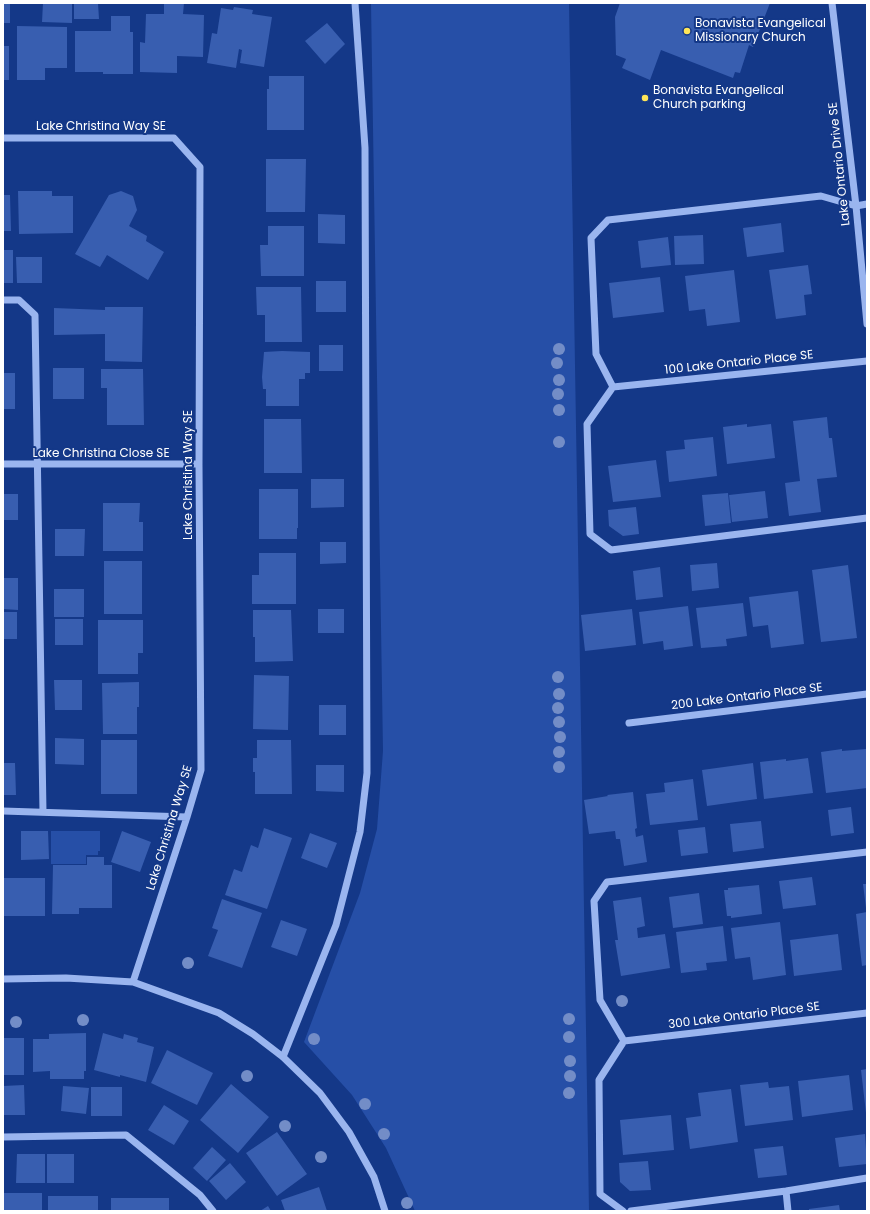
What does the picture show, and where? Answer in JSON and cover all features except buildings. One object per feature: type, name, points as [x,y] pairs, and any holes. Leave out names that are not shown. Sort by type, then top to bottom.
[{"type":"street","points":[[283,1057],[336,925],[360,832],[367,773],[365,148],[356,3]]},
{"type":"street","name":"Lake Ontario Drive SE","points":[[832,3],[856,206],[867,324]]},
{"type":"street","name":"Lake Christina Way SE","points":[[3,138],[174,138],[200,167],[199,464],[201,770],[187,817],[132,982]]},
{"type":"street","points":[[867,204],[856,206],[821,196],[608,220],[591,238],[596,354],[613,387],[587,424],[590,534],[611,550],[867,518]]},
{"type":"street","points":[[3,300],[19,300],[35,315],[43,812]]},
{"type":"street","name":"100 Lake Ontario Place SE","points":[[613,387],[867,361]]},
{"type":"street","name":"Lake Christina Close SE","points":[[3,464],[199,464]]},
{"type":"street","name":"200 Lake Ontario Place SE","points":[[629,723],[867,694]]},
{"type":"street","points":[[3,811],[187,817]]},
{"type":"street","points":[[624,1211],[600,1194],[599,1080],[624,1041],[600,1000],[594,900],[607,882],[867,852]]},
{"type":"street","points":[[3,979],[66,978],[132,982],[219,1013],[253,1034],[283,1057],[320,1093],[349,1132],[374,1177],[385,1211]]},
{"type":"street","name":"300 Lake Ontario Place SE","points":[[624,1041],[867,1013]]},
{"type":"street","points":[[3,1137],[126,1135],[200,1195],[214,1211]]},
{"type":"street","points":[[631,1211],[786,1191],[867,1178]]},
{"type":"street","points":[[786,1191],[788,1211]]},
{"type":"shaded area","points":[[371,3],[569,3],[589,1211],[415,1211],[386,1148],[352,1095],[304,1042],[360,893],[377,829],[383,751]]},
{"type":"shaded area","points":[[51,831],[100,831],[100,851],[98,851],[98,855],[86,855],[86,864],[51,864]]},
{"type":"place","name":"Bonavista Evangelical Missionary Church","points":[[687,31]]},
{"type":"place","name":"Bonavista Evangelical Church parking","points":[[645,98]]}]
